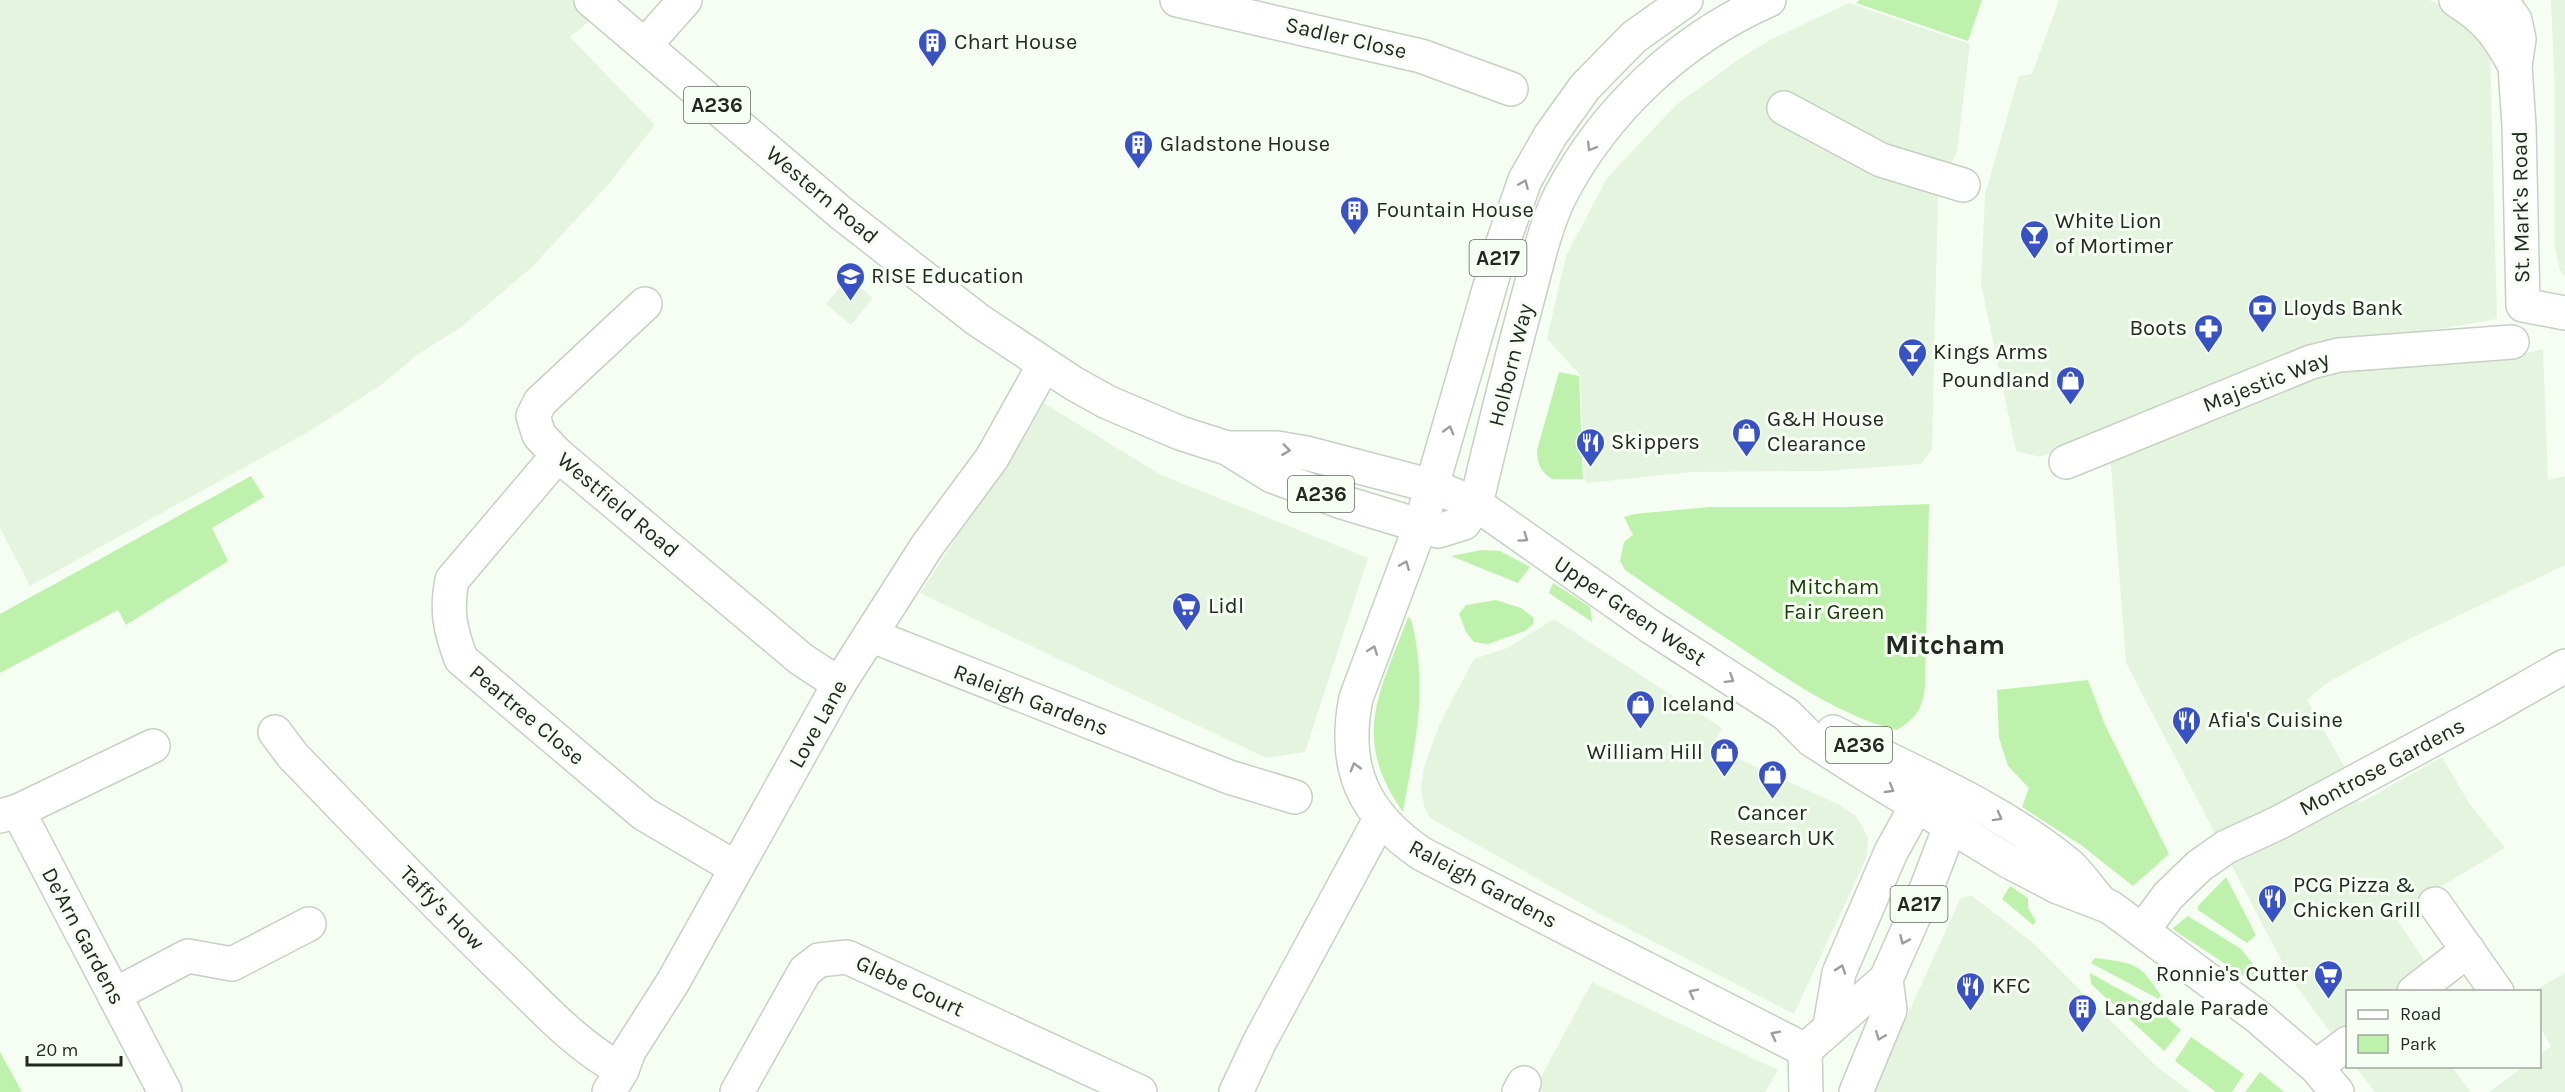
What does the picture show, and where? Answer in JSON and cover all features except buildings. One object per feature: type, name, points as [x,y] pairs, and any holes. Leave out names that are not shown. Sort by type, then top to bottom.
[{"type":"street","name":"Western Road","points":[[591,0],[841,213],[978,320],[1044,365],[1107,402],[1180,433],[1227,448],[1272,476],[1420,527],[1438,531],[1464,523],[1476,504]]},
{"type":"street","points":[[646,45],[685,0]]},
{"type":"street","name":"Sadler Close","points":[[1177,0],[1421,56],[1511,89]]},
{"type":"street","name":"Holborn Way","points":[[1420,527],[1501,248],[1525,180],[1550,136],[1585,87],[1634,37],[1686,0]]},
{"type":"street","name":"Holborn Way","points":[[1476,504],[1532,285],[1560,197],[1603,129],[1660,70],[1717,29],[1769,0]]},
{"type":"street","name":"St. Mark's Road","points":[[2456,0],[2474,11],[2498,36],[2514,66]]},
{"type":"street","name":"St. Mark's Road","points":[[2501,0],[2516,20],[2519,39],[2514,66],[2519,126],[2523,305],[2565,313]]},
{"type":"street","points":[[1784,108],[1881,160],[1963,185]]},
{"type":"street","name":"Westfield Road","points":[[645,304],[540,402],[533,416],[539,435],[558,455],[801,659],[839,684]]},
{"type":"street","name":"Majestic Way","points":[[2067,462],[2311,362],[2339,355],[2512,342]]},
{"type":"street","name":"Love Lane","points":[[616,1081],[629,1051],[673,982],[839,684],[927,546],[992,458],[1044,365]]},
{"type":"street","name":"Western Road","points":[[1227,448],[1277,448],[1306,453],[1432,486]]},
{"type":"street","name":"Peartree Close","points":[[558,455],[452,580],[447,604],[450,630],[461,659],[644,813],[736,868]]},
{"type":"street","name":"A236","points":[[1432,486],[1476,504]]},
{"type":"street","name":"Upper Green West","points":[[1476,504],[1651,627],[1786,714],[1820,726],[1934,792]]},
{"type":"street","name":"Raleigh Gardens","points":[[1420,527],[1356,698],[1350,726],[1351,756],[1358,780],[1380,819],[1399,838],[1440,864],[1805,1050]]},
{"type":"street","name":"Raleigh Gardens","points":[[870,635],[1229,777],[1295,797]]},
{"type":"street","name":"Montrose Gardens","points":[[2143,930],[2168,896],[2199,866],[2226,847],[2278,823],[2565,666]]},
{"type":"street","name":"Taffy's How","points":[[275,732],[293,756],[464,932],[599,1058],[616,1081]]},
{"type":"street","name":"De'Arn Gardens","points":[[153,746],[9,813],[114,995],[165,1092]]},
{"type":"street","points":[[1830,1026],[1839,973],[1891,852],[1934,792],[1950,827]]},
{"type":"street","name":"A236","points":[[1934,792],[2006,821],[2070,866],[2101,902]]},
{"type":"street","points":[[1236,1092],[1260,1041],[1380,819]]},
{"type":"street","name":"A236","points":[[1950,827],[2058,887],[2101,902],[2143,930],[2249,1010],[2316,1067],[2337,1092]]},
{"type":"street","name":"A217","points":[[1805,1050],[1886,979],[1950,827]]},
{"type":"street","points":[[2435,904],[2496,990]]},
{"type":"street","points":[[114,995],[188,956],[232,964],[309,924]]},
{"type":"street","points":[[2417,990],[2468,950]]},
{"type":"street","name":"Glebe Court","points":[[737,1092],[805,971],[819,960],[847,957],[1140,1092]]},
{"type":"street","points":[[1856,1092],[1890,1010],[1886,979]]},
{"type":"street","points":[[2316,1067],[2346,1044]]},
{"type":"street","points":[[1805,1050],[1806,1092]]},
{"type":"shaded area","points":[[0,0],[615,0],[570,37],[655,125],[607,186],[531,268],[461,327],[417,355],[381,385],[310,431],[30,586],[0,528]]},
{"type":"shaded area","points":[[2059,0],[2429,0],[2445,7],[2490,49],[2497,319],[2308,351],[2251,376],[2040,457],[2016,451],[1981,284],[1985,195],[2019,76],[2032,74]]},
{"type":"shaded area","points":[[2551,0],[2565,0],[2565,276],[2560,270],[2555,248],[2555,92]]},
{"type":"shaded area","points":[[1849,3],[1970,44],[1957,152],[1938,192],[1932,449],[1921,464],[1824,471],[1690,472],[1588,483],[1585,481],[1580,375],[1547,339],[1566,256],[1607,178],[1676,105],[1739,59],[1770,40]]},
{"type":"shaded area","name":"RISE Education","points":[[848,277],[873,298],[851,325],[826,304]]},
{"type":"shaded area","points":[[2543,349],[2548,480],[2565,476],[2565,565],[2405,641],[2327,683],[2307,700],[2347,771],[2360,803],[2442,757],[2469,803],[2505,848],[2394,915],[2432,972],[2408,990],[2346,990],[2346,1054],[2291,979],[2126,663],[2110,453],[2334,365],[2492,362]]},
{"type":"shaded area","points":[[1044,403],[1159,474],[1368,558],[1305,752],[1266,758],[920,593]]},
{"type":"shaded area","points":[[1554,619],[1722,728],[1712,747],[1840,805],[1857,817],[1868,838],[1867,856],[1794,1014],[1598,913],[1430,818],[1424,806],[1421,786],[1424,767],[1440,723],[1474,659],[1507,648]]},
{"type":"shaded area","points":[[1971,895],[2032,942],[2157,1067],[2191,1092],[1873,1092],[1960,899]]},
{"type":"shaded area","points":[[2565,973],[2565,1092],[2489,1092],[2522,1068],[2541,1068],[2541,1054],[2551,1046],[2541,1029],[2541,990],[2536,990]]},
{"type":"shaded area","points":[[1592,982],[1778,1070],[1765,1092],[1533,1092]]},
{"type":"shaded area","points":[[2357,1068],[2453,1068],[2471,1092],[2375,1092]]},
{"type":"green space","points":[[1860,0],[1982,0],[1968,41],[1856,3]]},
{"type":"green space","points":[[1559,372],[1579,376],[1583,479],[1552,479],[1542,471],[1538,459],[1537,450]]},
{"type":"green space","points":[[251,476],[264,497],[212,528],[228,561],[126,625],[118,610],[0,673],[0,614]]},
{"type":"green space","name":"Mitcham Fair Green","points":[[1929,504],[1925,687],[1917,713],[1897,730],[1876,724],[1819,698],[1625,570],[1620,561],[1624,542],[1633,535],[1624,517],[1634,514],[1710,507],[1848,507]]},
{"type":"green space","points":[[1482,550],[1500,551],[1530,567],[1518,583],[1451,556]]},
{"type":"green space","points":[[1553,583],[1590,607],[1592,622],[1549,593]]},
{"type":"green space","points":[[1496,600],[1521,608],[1534,618],[1533,624],[1525,631],[1488,644],[1474,642],[1466,632],[1459,614],[1466,605]]},
{"type":"green space","points":[[1408,617],[1411,619],[1416,645],[1420,693],[1416,739],[1403,812],[1387,785],[1377,761],[1374,737],[1375,715],[1380,692]]},
{"type":"green space","points":[[2088,680],[2105,725],[2169,854],[2133,886],[2081,845],[2022,807],[2029,788],[2008,766],[1999,738],[1997,690]]},
{"type":"green space","points":[[2226,877],[2256,935],[2247,943],[2198,910],[2198,906]]},
{"type":"green space","points":[[2010,886],[2028,898],[2028,908],[2036,921],[2033,925],[2002,899]]},
{"type":"green space","points":[[2188,916],[2241,949],[2260,973],[2259,977],[2253,980],[2247,978],[2175,931],[2173,928]]},
{"type":"green space","points":[[2095,958],[2122,962],[2138,968],[2150,980],[2166,1003],[2091,963]]},
{"type":"green space","points":[[2090,973],[2162,1013],[2181,1030],[2164,1051],[2091,984]]},
{"type":"green space","points":[[2191,1037],[2244,1074],[2232,1092],[2216,1092],[2175,1061]]},
{"type":"green space","points":[[0,1052],[22,1092],[0,1092]]},
{"type":"green space","points":[[2260,1072],[2284,1092],[2245,1092]]},
{"type":"place","name":"Chart House","points":[[933,68]]},
{"type":"place","name":"Gladstone House","points":[[1139,170]]},
{"type":"place","name":"Fountain House","points":[[1355,236]]},
{"type":"place","name":"White Lion of Mortimer","points":[[2034,260]]},
{"type":"place","name":"RISE Education","points":[[850,302]]},
{"type":"place","name":"Lloyds Bank","points":[[2262,334]]},
{"type":"place","name":"Boots","points":[[2208,354]]},
{"type":"place","name":"Kings Arms","points":[[1912,378]]},
{"type":"place","name":"Poundland","points":[[2071,406]]},
{"type":"place","name":"G&H House Clearance","points":[[1746,458]]},
{"type":"place","name":"Skippers","points":[[1590,468]]},
{"type":"place","name":"Lidl","points":[[1187,632]]},
{"type":"place","name":"Iceland","points":[[1641,730]]},
{"type":"place","name":"Afia's Cuisine","points":[[2187,746]]},
{"type":"place","name":"William Hill","points":[[1724,778]]},
{"type":"place","name":"Cancer Research UK","points":[[1772,800]]},
{"type":"place","name":"PCG Pizza & Chicken Grill","points":[[2272,924]]},
{"type":"place","name":"Ronnie's Cutter","points":[[2329,1000]]},
{"type":"place","name":"KFC","points":[[1971,1012]]},
{"type":"place","name":"Langdale Parade","points":[[2083,1034]]},
{"type":"district","name":"Mitcham","points":[[1945,644]]}]
